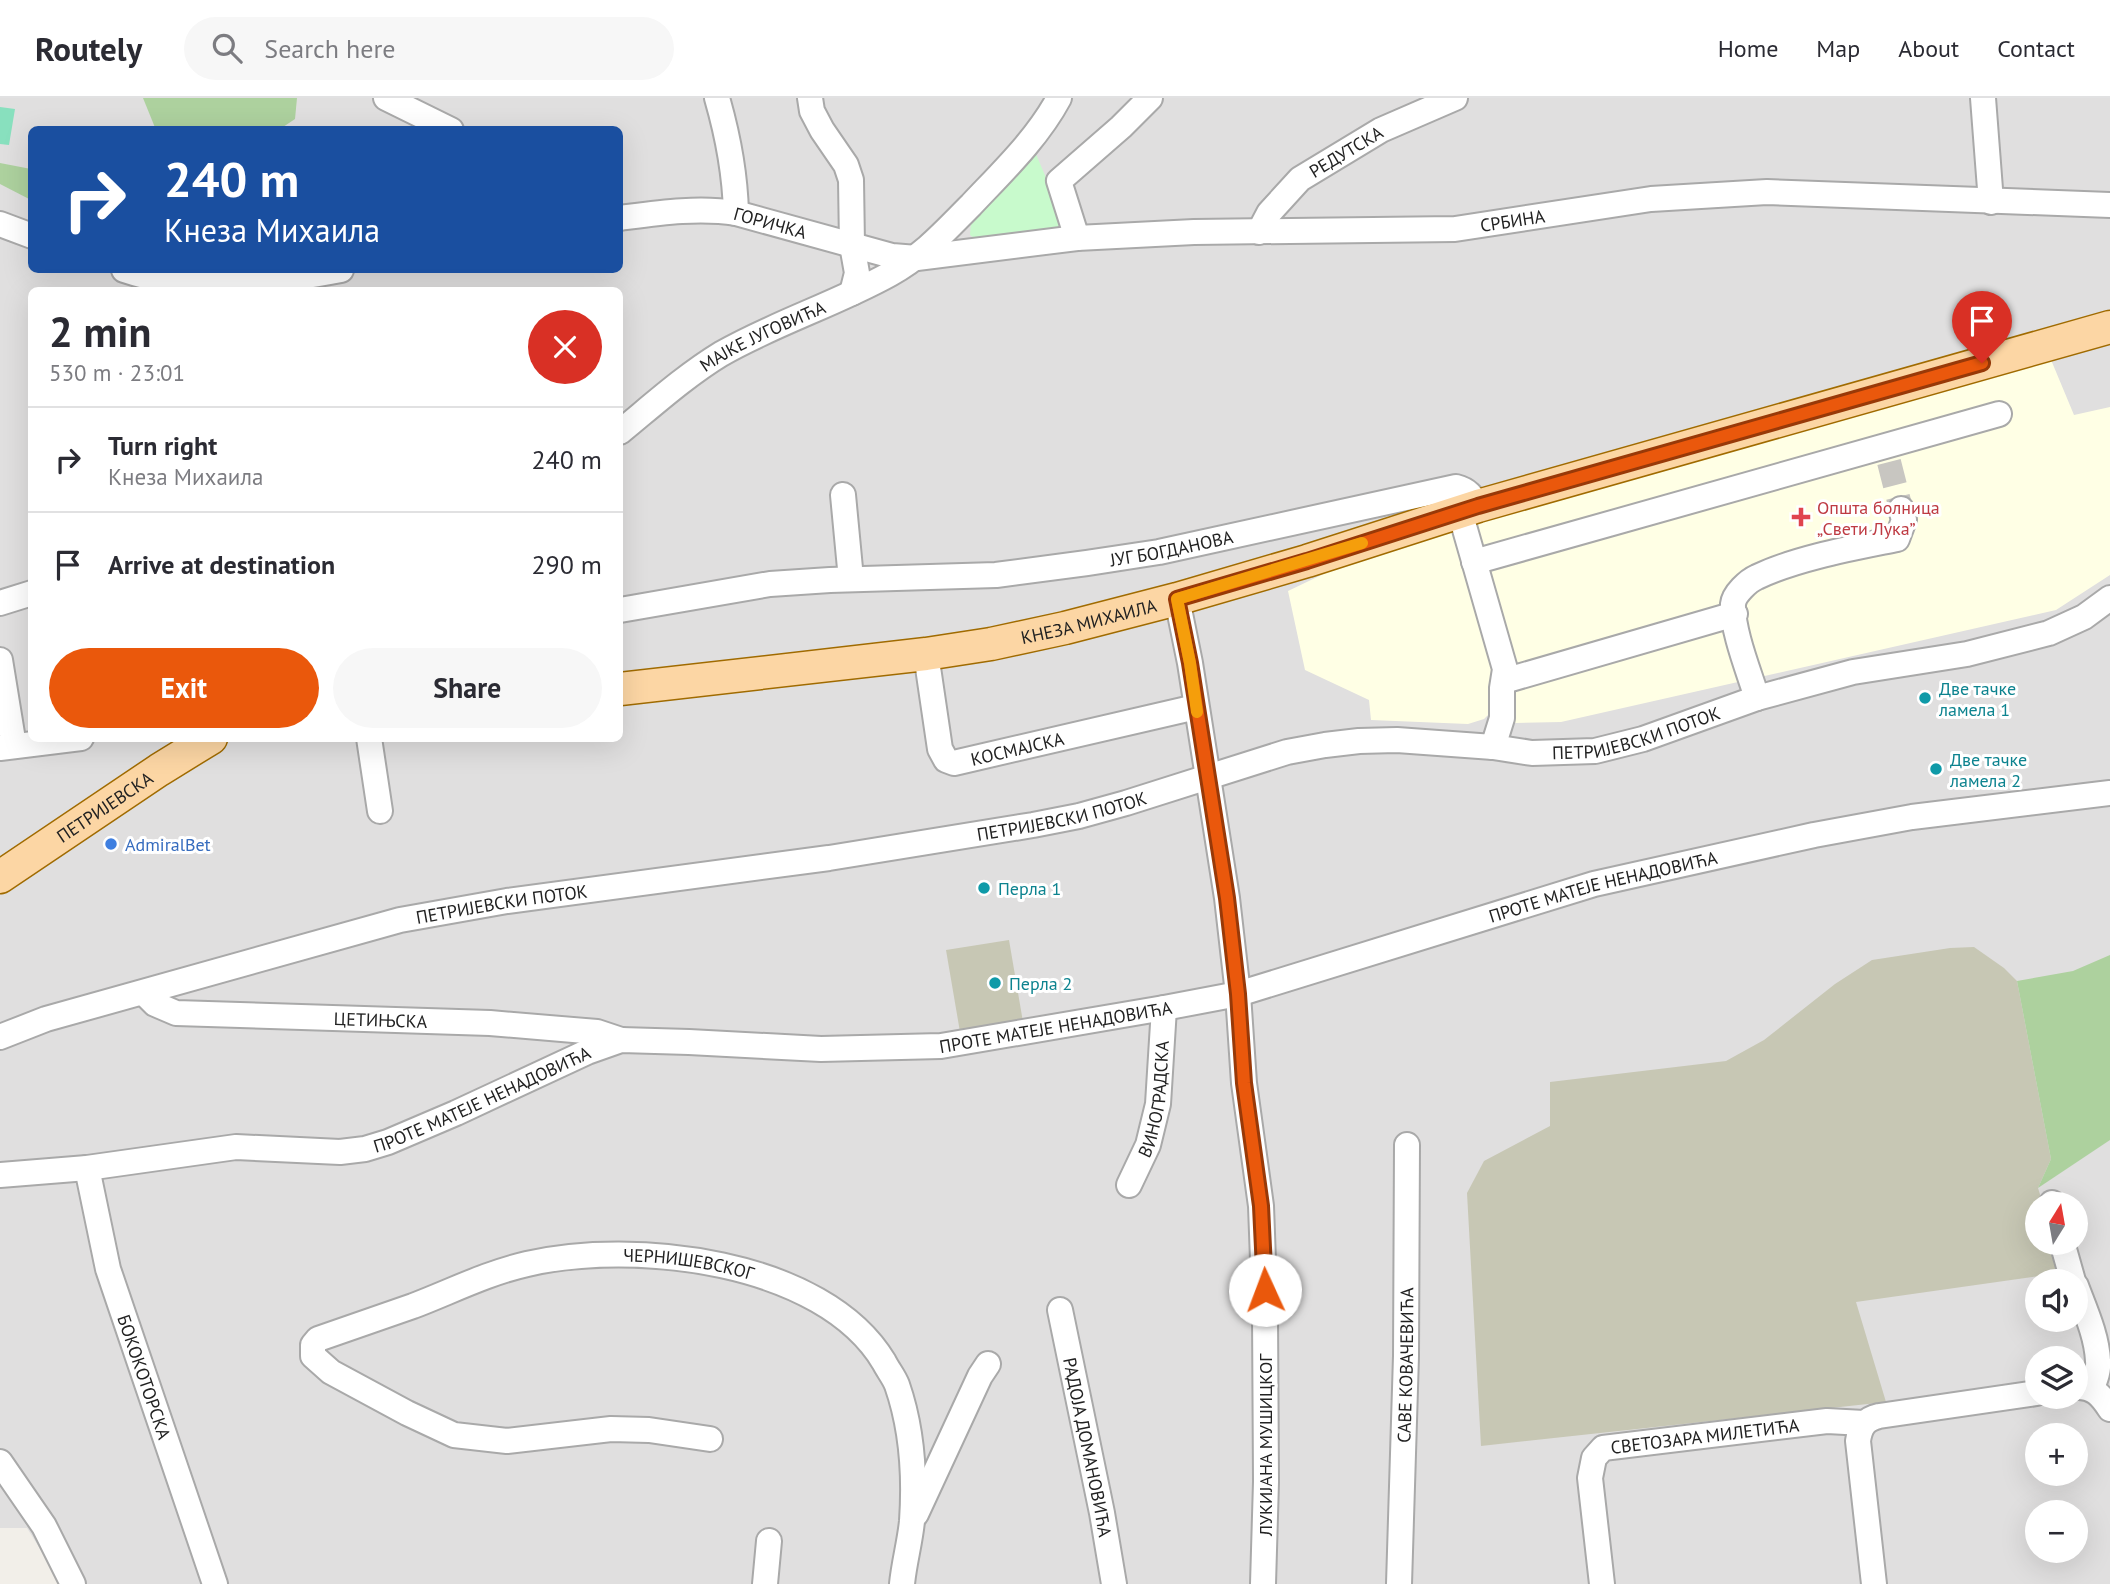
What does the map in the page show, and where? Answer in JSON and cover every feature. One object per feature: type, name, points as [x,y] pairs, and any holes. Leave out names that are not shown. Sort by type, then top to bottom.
[{"type":"main road","name":"КНЕЗА МИХАИЛА","points":[[623,689],[926,654],[1004,642],[1177,599],[1469,509],[2110,327]]},
{"type":"main road","points":[[159,742],[162,751],[159,770]]},
{"type":"main road","name":"ПЕТРИЈЕВСКА","points":[[0,877],[204,742]]},
{"type":"street","points":[[386,98],[443,126]]},
{"type":"street","points":[[717,98],[729,139],[736,213]]},
{"type":"street","points":[[810,98],[812,111],[846,165],[851,180],[852,245],[857,273],[852,293]]},
{"type":"street","points":[[917,258],[933,245],[1023,150],[1059,98]]},
{"type":"street","points":[[1077,238],[1059,181],[1150,98]]},
{"type":"street","name":"РЕДУТСКА","points":[[1259,232],[1269,214],[1300,179],[1381,130],[1455,98]]},
{"type":"street","points":[[1983,98],[1991,202]]},
{"type":"street","name":"СРБИНА","points":[[917,258],[1077,238],[1194,232],[1455,229],[1651,200],[1754,192],[2110,205]]},
{"type":"street","name":"ГОРИЧКА","points":[[623,218],[718,210],[892,256],[917,258]]},
{"type":"street","points":[[965,211],[960,239],[974,252]]},
{"type":"street","points":[[0,224],[28,234]]},
{"type":"street","name":"МАЈКЕ ЈУГОВИЋА","points":[[623,430],[697,369],[724,352],[852,293],[917,258]]},
{"type":"street","points":[[137,273],[189,285],[211,286],[243,285],[321,273]]},
{"type":"street","points":[[1474,562],[1887,454],[1999,414]]},
{"type":"street","name":"ЈУГ БОГДАНОВА","points":[[623,609],[770,584],[996,575],[1087,563],[1159,552],[1456,487],[1471,494],[1469,509]]},
{"type":"street","points":[[843,495],[851,579]]},
{"type":"street","points":[[1469,509],[1474,562],[1505,669],[1502,718],[1493,747]]},
{"type":"street","points":[[1757,698],[1736,627],[1733,605],[1735,596],[1754,578],[1794,564],[1897,539],[1904,520],[1901,509]]},
{"type":"street","points":[[0,603],[28,594]]},
{"type":"street","name":"ПЕТРИЈЕВСКИ ПОТОК","points":[[0,1037],[46,1019],[361,929],[428,914],[669,878],[829,858],[1033,825],[1114,806],[1287,752],[1359,740],[1493,747],[1532,753],[1595,751],[1643,738],[1757,698],[1853,672],[1967,654],[2049,633],[2084,617],[2110,598]]},
{"type":"street","name":"ЛУКИЈАНА МУШИЦКОГ","points":[[1177,599],[1190,663],[1227,898],[1238,994],[1244,1083],[1261,1206],[1266,1482],[1263,1584]]},
{"type":"street","points":[[1504,681],[1735,614]]},
{"type":"street","name":"КОСМАЈСКА","points":[[926,654],[940,750],[946,760],[954,763],[1196,707]]},
{"type":"street","points":[[0,660],[7,747],[48,742]]},
{"type":"street","points":[[370,742],[380,810]]},
{"type":"street","name":"ПРОТЕ МАТЕЈЕ НЕНАДОВИЋА","points":[[0,1175],[87,1168],[236,1147],[340,1152],[365,1149],[411,1133],[587,1052],[621,1040],[821,1049],[941,1046],[1164,1008],[1238,994],[1594,884],[1814,835],[1912,817],[2110,793]]},
{"type":"street","name":"ЦЕТИЊСКА","points":[[144,993],[155,1004],[176,1013],[490,1023],[597,1032],[621,1040]]},
{"type":"street","name":"ВИНОГРАДСКА","points":[[1129,1185],[1148,1145],[1158,1104],[1164,1008]]},
{"type":"street","name":"САВЕ КОВАЧЕВИЋА","points":[[1399,1584],[1406,1356],[1407,1145]]},
{"type":"street","name":"БОКОКОТОРСКА","points":[[87,1168],[108,1269],[215,1584]]},
{"type":"street","name":"ЧЕРНИШЕВСКОГ","points":[[710,1439],[649,1430],[611,1429],[507,1441],[454,1436],[331,1372],[313,1356],[313,1345],[318,1339],[463,1285],[524,1264],[551,1259],[596,1254],[664,1256],[769,1277],[834,1310],[874,1345],[896,1382],[906,1416],[911,1450],[912,1523],[902,1584]]},
{"type":"street","name":"РАДОЈА ДОМАНОВИЋА","points":[[1060,1310],[1114,1584]]},
{"type":"street","points":[[2088,1320],[2098,1369],[2088,1383]]},
{"type":"street","name":"ЧЕРНИШЕВСКОГ","points":[[912,1523],[988,1364]]},
{"type":"street","points":[[2088,1390],[2102,1396],[2110,1409]]},
{"type":"street","points":[[1874,1584],[1858,1441],[1864,1423],[1879,1416],[2025,1395]]},
{"type":"street","name":"СВЕТОЗАРА МИЛЕТИЋА","points":[[1602,1584],[1590,1478],[1594,1458],[1603,1448],[1827,1420],[1864,1423]]},
{"type":"street","points":[[0,1462],[44,1526],[73,1584]]},
{"type":"street","points":[[765,1584],[769,1541]]},
{"type":"shaded area","points":[[0,98],[2110,98],[2110,1584],[59,1584],[27,1528],[0,1528]]},
{"type":"shaded area","name":"Општа болница „Свети Лука”","points":[[2049,355],[2074,415],[2110,407],[2110,575],[2056,610],[1561,722],[1515,723],[1493,710],[1484,719],[1468,724],[1371,720],[1369,700],[1305,670],[1288,591],[1359,557]]},
{"type":"shaded area","points":[[1009,940],[1023,1022],[960,1032],[946,950]]},
{"type":"shaded area","points":[[1974,947],[2004,968],[2017,981],[2051,1159],[2038,1188],[2039,1192],[2025,1192],[2025,1255],[2056,1255],[2060,1269],[2025,1269],[2025,1278],[1856,1302],[1886,1402],[1481,1446],[1467,1193],[1484,1161],[1550,1126],[1550,1082],[1726,1061],[1764,1040],[1835,984],[1872,960]]},
{"type":"green space","points":[[143,98],[297,98],[295,119],[284,126],[154,126]]},
{"type":"green space","points":[[0,107],[15,109],[9,145],[0,144]]},
{"type":"green space","points":[[1036,154],[1065,228],[974,238],[970,235],[971,221]]},
{"type":"green space","points":[[0,163],[28,168],[28,198],[0,184]]},
{"type":"green space","points":[[2110,955],[2110,1140],[2038,1188],[2051,1159],[2017,981],[2073,971]]},
{"type":"tunnel","points":[[1889,462],[1901,509]]},
{"type":"slow traffic","points":[[1197,712],[1177,599],[1362,543]]},
{"type":"place","name":"Општа болница „Свети Лука”","points":[[1801,517]]},
{"type":"place","name":"Две тачке ламела 1","points":[[1925,698]]},
{"type":"place","name":"Две тачке ламела 2","points":[[1936,769]]},
{"type":"place","name":"AdmiralBet","points":[[111,844]]},
{"type":"place","name":"Перла 1","points":[[984,888]]},
{"type":"place","name":"Перла 2","points":[[995,983]]},
{"type":"route","points":[[1265,1290],[1261,1206],[1244,1083],[1238,994],[1227,898],[1190,663],[1177,599],[1478,506],[1982,363]]}]
